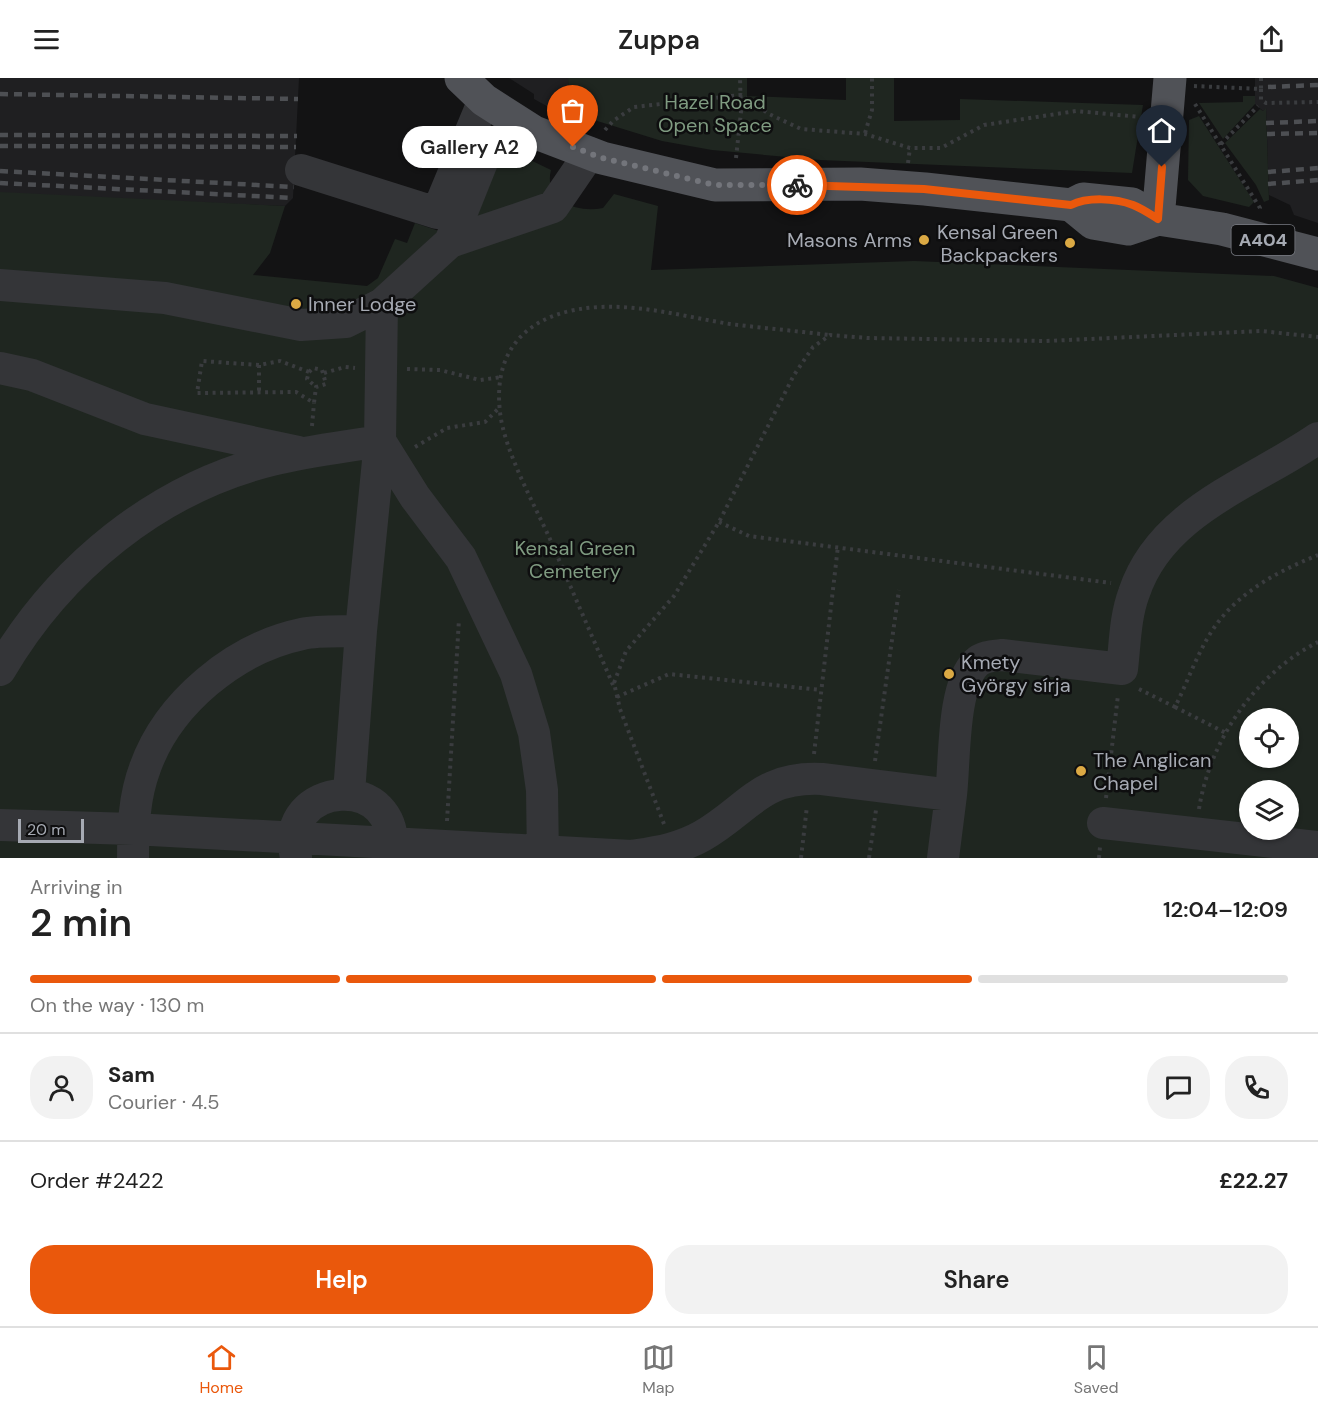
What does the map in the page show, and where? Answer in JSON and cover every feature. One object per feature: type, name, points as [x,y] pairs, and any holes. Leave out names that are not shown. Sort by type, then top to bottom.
[{"type":"main road","points":[[1158,219],[1183,88]]},
{"type":"main road","name":"A404","points":[[482,96],[534,132],[596,143],[715,185],[870,185],[1071,205],[1094,224],[1128,229],[1158,219],[1222,230],[1318,254]]},
{"type":"street","points":[[450,242],[482,96]]},
{"type":"street","points":[[301,170],[437,213],[482,96]]},
{"type":"street","points":[[0,285],[165,298],[301,325],[346,322],[382,304],[450,242],[553,207],[596,143]]},
{"type":"street","points":[[349,793],[361,631],[380,441],[379,368],[382,304]]},
{"type":"street","points":[[0,368],[32,375],[145,419],[305,454]]},
{"type":"street","points":[[943,858],[961,692],[967,674],[977,661],[989,656],[1002,655],[1121,677],[1134,591],[1155,550],[1177,527],[1211,502],[1318,438]]},
{"type":"street","points":[[0,670],[43,608],[70,576],[133,524],[166,504],[239,470],[305,454],[380,441]]},
{"type":"street","points":[[380,441],[415,498],[461,558],[516,674],[534,733],[542,790],[543,855]]},
{"type":"street","points":[[133,844],[145,767],[165,730],[190,698],[214,675],[272,643],[303,633],[361,631]]},
{"type":"street","points":[[0,825],[133,844],[392,851],[445,846],[543,855],[632,856],[675,854],[761,792],[784,781],[811,778],[951,795]]},
{"type":"street","points":[[295,848],[298,823],[307,810],[319,800],[334,794],[349,793],[376,806],[391,830],[392,851]]},
{"type":"street","points":[[1103,823],[1318,847]]},
{"type":"path","points":[[736,162],[741,95],[740,78]]},
{"type":"path","points":[[865,134],[872,110],[872,78]]},
{"type":"path","points":[[1261,78],[1261,99],[1266,103],[1318,102]]},
{"type":"path","points":[[1259,213],[1260,208],[1183,88],[1221,85],[1261,89]]},
{"type":"path","points":[[596,143],[613,121],[634,107],[741,95],[769,114],[801,129],[865,134],[910,148],[941,148],[984,125],[1076,111],[1148,117]]},
{"type":"path","points":[[1221,144],[1258,106]]},
{"type":"path","points":[[909,155],[910,148]]},
{"type":"path","points":[[616,691],[514,457],[500,407],[502,377],[512,348],[531,325],[559,314],[600,307],[654,310],[730,324],[830,335],[1046,341],[1261,331],[1318,337]]},
{"type":"path","points":[[675,854],[617,697],[614,683],[626,651],[674,596],[719,522],[794,375],[813,347],[830,335]]},
{"type":"path","points":[[203,354],[198,393],[296,392],[314,403],[316,387]]},
{"type":"path","points":[[202,361],[259,365],[280,361],[309,372]]},
{"type":"path","points":[[259,365],[260,392]]},
{"type":"path","points":[[324,373],[345,367],[440,370],[480,380],[502,377]]},
{"type":"path","points":[[313,368],[322,370],[326,384],[316,387],[308,379],[309,372],[313,368]]},
{"type":"path","points":[[397,469],[415,447],[447,428],[485,422],[500,407]]},
{"type":"path","points":[[719,522],[750,536],[1102,580],[1134,591]]},
{"type":"path","points":[[801,858],[838,546]]},
{"type":"path","points":[[1175,707],[1212,632],[1234,604],[1290,567],[1318,555]]},
{"type":"path","points":[[869,858],[899,590]]},
{"type":"path","points":[[445,846],[460,610]]},
{"type":"path","points":[[1195,834],[1202,790],[1217,748],[1240,710],[1269,676],[1304,649],[1318,642]]},
{"type":"path","points":[[617,697],[669,674],[821,690]]},
{"type":"path","points":[[1099,858],[1121,677],[1133,686],[1226,733]]},
{"type":"shaded area","points":[[0,78],[299,78],[293,198],[285,206],[0,194]]},
{"type":"shaded area","points":[[509,78],[568,78],[569,97],[563,115],[534,99],[534,94]]},
{"type":"shaded area","points":[[1255,78],[1318,78],[1318,223],[1294,215],[1290,205],[1269,195],[1266,109],[1263,111],[1255,104]]},
{"type":"green space","name":"Hazel Road Open Space","points":[[568,78],[747,78],[747,96],[846,100],[846,78],[894,78],[894,121],[960,120],[960,99],[1143,105],[1132,173],[820,160],[712,150],[662,141],[581,116],[569,97]]},
{"type":"green space","points":[[1243,96],[1255,96],[1255,104],[1223,139],[1199,103],[1243,102]]},
{"type":"green space","points":[[1266,108],[1269,200],[1264,202],[1256,185],[1225,143],[1260,109],[1263,111]]},
{"type":"green space","points":[[1199,116],[1254,202],[1249,207],[1203,196],[1188,180],[1189,120]]},
{"type":"green space","name":"Kensal Green Cemetery","points":[[483,134],[499,145],[551,170],[552,189],[557,197],[573,207],[603,208],[614,194],[658,206],[651,270],[914,261],[1274,276],[1318,288],[1318,858],[0,858],[0,192],[285,206],[270,253],[253,275],[367,286],[378,278],[395,239],[407,243],[415,223],[445,233]]},
{"type":"railway","points":[[1268,87],[1318,85]]},
{"type":"railway","points":[[0,94],[298,99]]},
{"type":"railway","points":[[1266,123],[1318,121]]},
{"type":"railway","points":[[1267,134],[1318,133]]},
{"type":"railway","points":[[0,135],[297,136]]},
{"type":"railway","points":[[0,146],[296,147]]},
{"type":"railway","points":[[1268,172],[1318,168]]},
{"type":"railway","points":[[0,171],[294,187]]},
{"type":"railway","points":[[1268,184],[1318,180]]},
{"type":"railway","points":[[0,183],[293,198]]},
{"type":"way so far","points":[[573,147],[602,158],[715,185],[797,185]]},
{"type":"place","name":"Gallery A2","points":[[573,147]]},
{"type":"place","name":"Masons Arms","points":[[924,240]]},
{"type":"place","name":"Kensal Green Backpackers","points":[[1070,243]]},
{"type":"place","name":"Inner Lodge","points":[[296,304]]},
{"type":"place","name":"Kmety György sírja","points":[[949,674]]},
{"type":"place","name":"The Anglican Chapel","points":[[1081,771]]},
{"type":"route","points":[[797,185],[860,184],[1071,205],[1083,199],[1096,200],[1132,204],[1158,219],[1162,167]]}]
